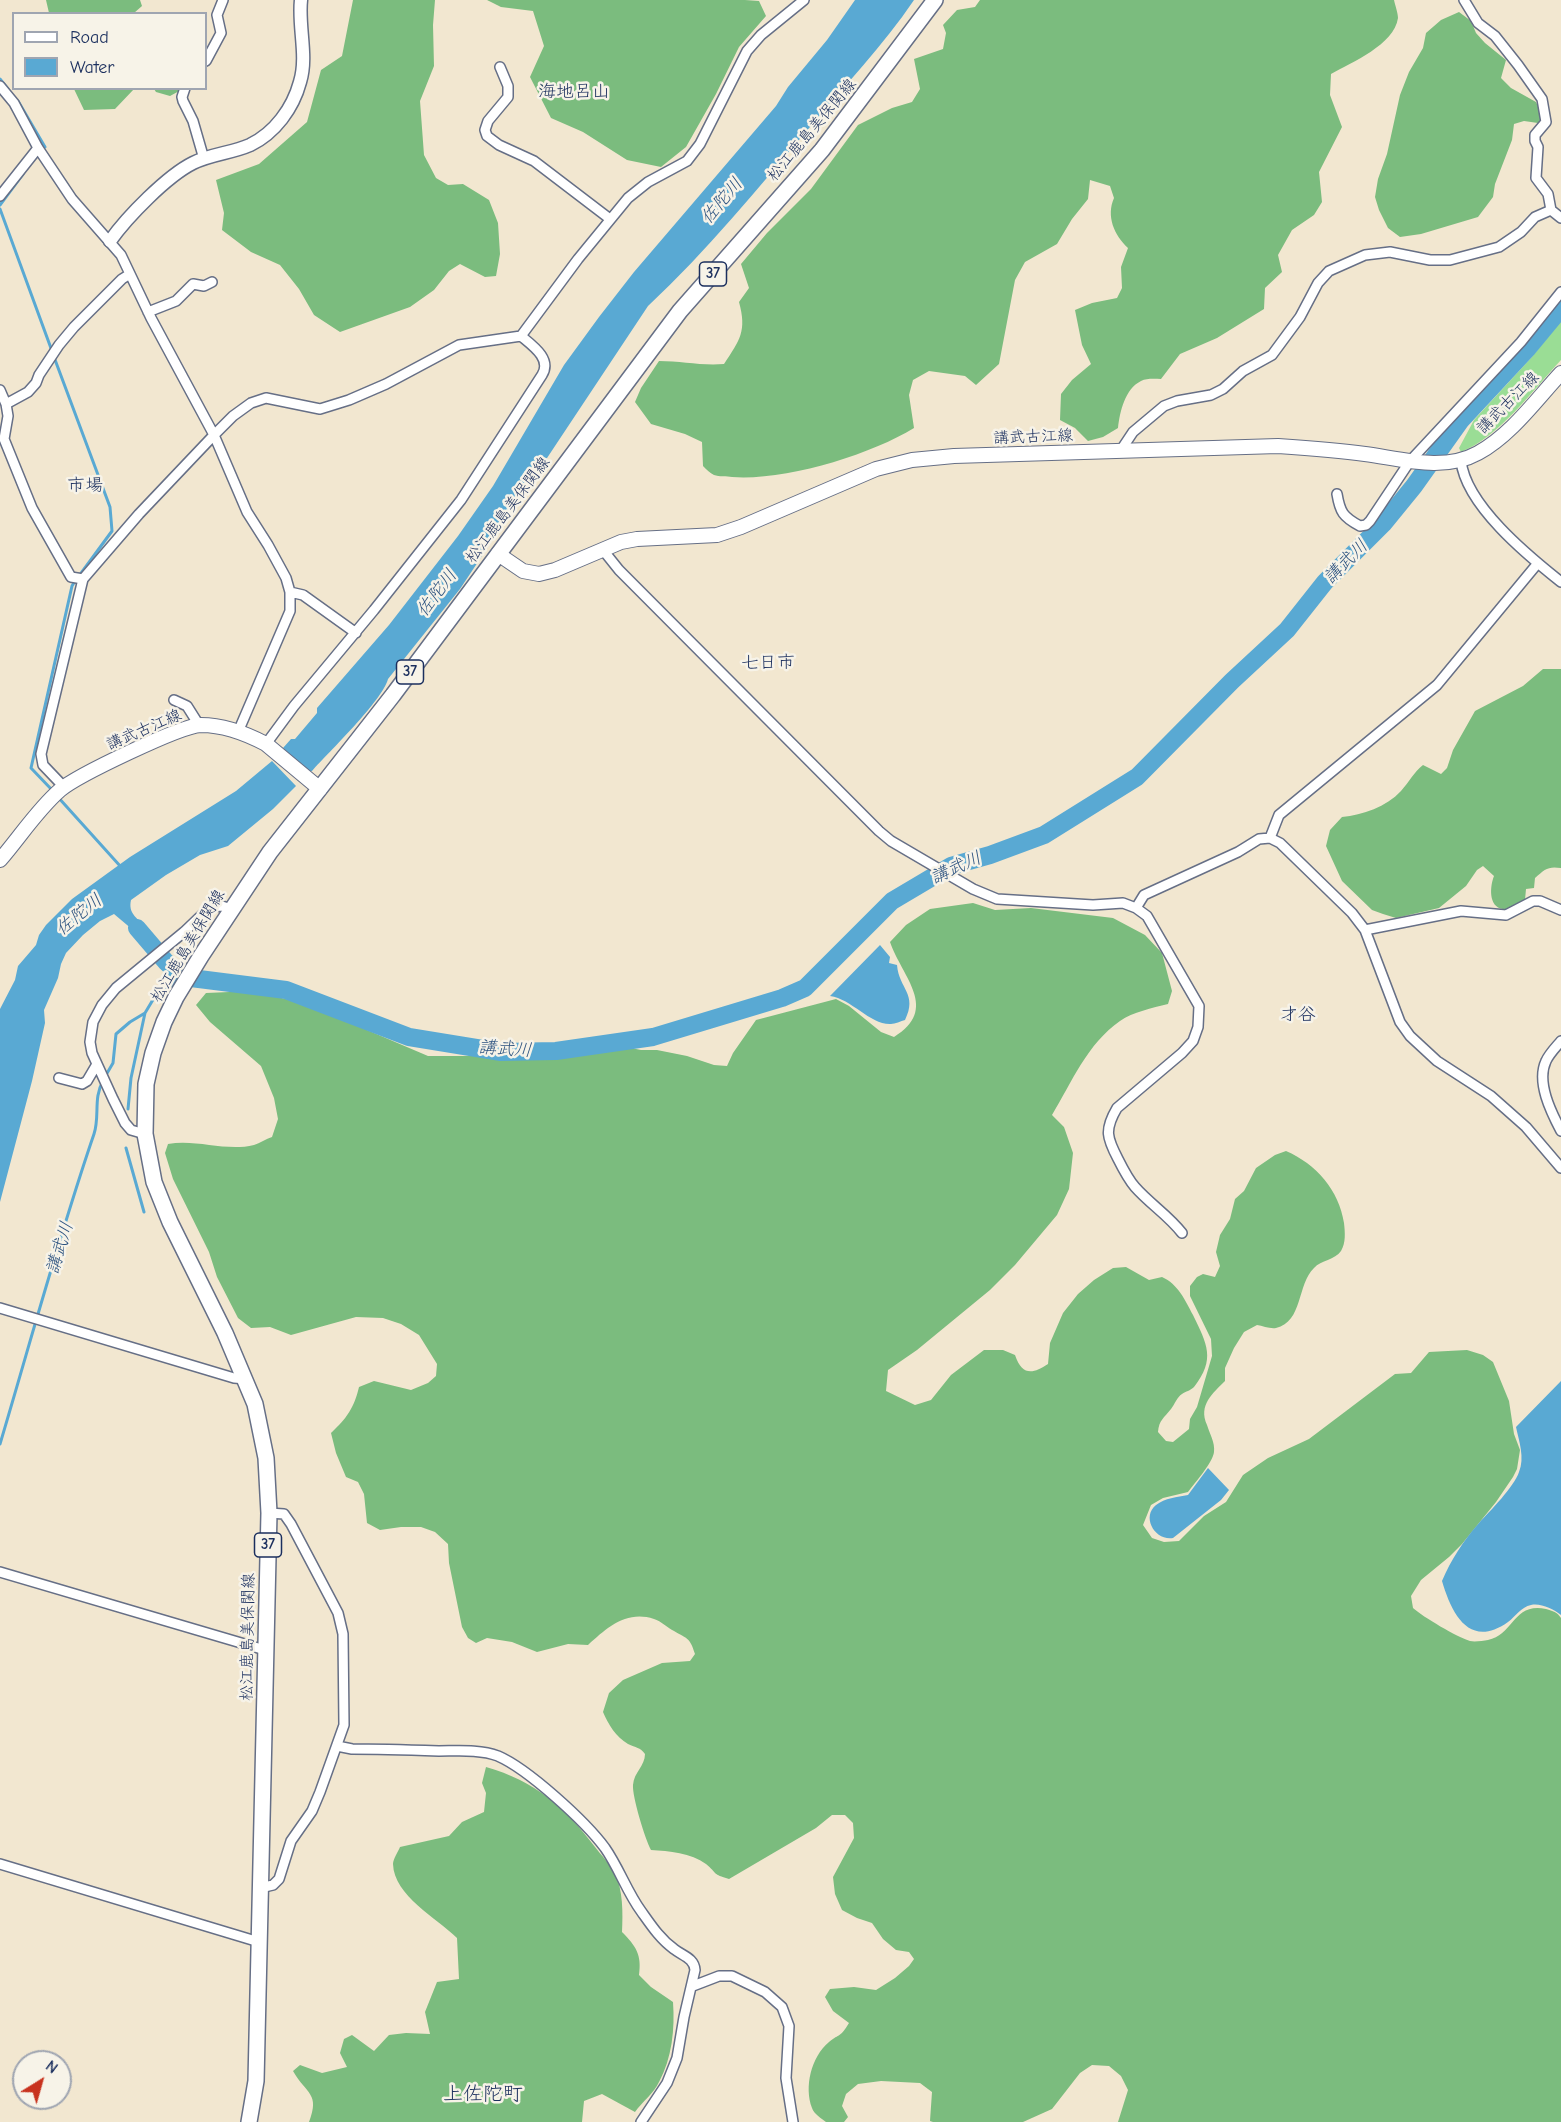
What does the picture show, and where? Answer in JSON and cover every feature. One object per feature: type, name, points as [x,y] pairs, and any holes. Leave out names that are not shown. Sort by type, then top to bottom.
[{"type":"main road","name":"松江鹿島美保関線","points":[[249,2122],[256,2081],[269,1513],[266,1458],[255,1404],[246,1379],[170,1222],[154,1182],[145,1134],[146,1084],[153,1053],[176,997],[231,909],[314,785],[393,695],[680,311],[822,150],[935,0]]},
{"type":"main road","name":"講武古江線","points":[[498,554],[523,571],[539,574],[555,570],[621,542],[637,539],[717,535],[741,527],[876,469],[912,460],[954,456],[1278,446],[1314,448],[1413,462],[1455,461],[1477,454],[1504,434],[1561,373]]},
{"type":"main road","name":"講武古江線","points":[[0,860],[59,792],[101,767],[181,730],[199,725],[217,726],[238,732],[272,747],[314,785]]},
{"type":"street","points":[[207,59],[221,33],[217,15],[223,0]]},
{"type":"street","points":[[110,241],[123,222],[177,173],[193,163],[250,145],[268,133],[283,117],[294,99],[301,80],[302,0]]},
{"type":"street","points":[[59,792],[43,765],[41,754],[79,578],[139,514],[233,416],[259,399],[266,398],[321,409],[386,384],[459,345],[521,336],[578,259],[628,198],[648,182],[687,161],[700,144],[747,51],[761,35],[804,0]]},
{"type":"street","points":[[1463,1],[1478,23],[1495,36],[1542,99],[1546,123],[1535,135],[1538,147],[1535,172],[1536,178],[1548,194],[1551,210],[1561,218]]},
{"type":"street","points":[[500,67],[508,87],[508,97],[488,122],[485,130],[487,136],[494,142],[534,161],[610,219]]},
{"type":"street","points":[[0,86],[14,103],[38,148],[72,199],[110,241],[130,273],[148,312],[214,435],[247,512],[286,578],[290,592],[290,611],[238,732]]},
{"type":"street","points":[[184,90],[183,102],[193,121],[204,159]]},
{"type":"street","points":[[0,196],[38,148]]},
{"type":"street","points":[[1121,450],[1133,432],[1164,406],[1177,401],[1211,395],[1223,389],[1243,371],[1272,355],[1300,318],[1318,283],[1329,271],[1365,255],[1390,252],[1430,260],[1450,260],[1499,247],[1535,217],[1551,210]]},
{"type":"street","points":[[6,404],[28,392],[74,327],[130,273]]},
{"type":"street","points":[[148,312],[176,301],[194,284],[204,286],[212,282]]},
{"type":"street","points":[[1337,494],[1341,513],[1357,525],[1366,525],[1378,512],[1413,462],[1521,342],[1561,292]]},
{"type":"street","points":[[272,747],[294,706],[356,633],[461,500],[545,369],[542,357],[521,336]]},
{"type":"street","points":[[0,390],[8,416],[4,439],[17,474],[32,508],[71,578],[79,578]]},
{"type":"street","points":[[1455,461],[1486,512],[1538,563],[1561,582]]},
{"type":"street","points":[[603,550],[619,570],[891,841],[985,895],[998,899],[1092,905],[1123,903],[1147,916],[1199,1006],[1198,1027],[1193,1041],[1182,1053],[1117,1108],[1107,1131],[1108,1141],[1136,1188],[1171,1219],[1182,1233]]},
{"type":"street","points":[[1270,838],[1279,815],[1437,685],[1538,563]]},
{"type":"street","points":[[290,592],[303,595],[356,633]]},
{"type":"street","points":[[174,700],[187,706],[199,725]]},
{"type":"street","points":[[1136,908],[1144,895],[1238,852],[1259,839],[1270,838],[1280,843],[1352,913],[1365,930],[1400,1022],[1410,1036],[1437,1061],[1491,1096],[1526,1127],[1561,1167]]},
{"type":"street","points":[[1365,930],[1461,911],[1506,915],[1533,901],[1540,901],[1561,910]]},
{"type":"street","points":[[145,1134],[131,1130],[125,1123],[97,1064],[90,1042],[93,1022],[97,1012],[116,988],[212,907],[222,906],[231,909]]},
{"type":"street","points":[[1561,1041],[1546,1060],[1542,1075],[1546,1094],[1561,1131]]},
{"type":"street","points":[[60,1078],[82,1084],[97,1064]]},
{"type":"street","points":[[0,1308],[234,1378],[246,1379]]},
{"type":"street","points":[[260,1888],[273,1886],[279,1879],[291,1841],[312,1811],[344,1725],[343,1634],[338,1613],[291,1524],[284,1514],[269,1513]]},
{"type":"street","points":[[0,1572],[265,1650]]},
{"type":"street","points":[[337,1746],[352,1749],[470,1751],[496,1756],[513,1765],[585,1825],[606,1850],[633,1900],[658,1935],[695,1964],[693,1986],[684,2017],[677,2058],[667,2083],[641,2122]]},
{"type":"street","points":[[0,1864],[259,1942]]},
{"type":"street","points":[[693,1986],[719,1976],[732,1976],[765,1992],[782,2007],[789,2025],[786,2078],[793,2122]]},
{"type":"green space","points":[[46,0],[140,0],[142,6],[135,12],[49,12]]},
{"type":"green space","points":[[353,0],[435,0],[434,66],[420,101],[424,155],[436,178],[448,185],[463,184],[489,200],[498,223],[500,254],[496,276],[485,277],[460,264],[449,271],[434,290],[410,307],[340,332],[314,315],[299,289],[280,265],[251,252],[222,230],[224,213],[216,180],[259,164],[307,122],[321,70],[342,56]]},
{"type":"green space","points":[[487,0],[745,0],[759,1],[766,16],[739,47],[686,147],[661,167],[627,160],[583,132],[551,118],[530,77],[544,46],[533,11],[501,7]]},
{"type":"green space","points":[[980,0],[1394,0],[1398,18],[1395,28],[1381,44],[1331,74],[1330,95],[1342,127],[1319,172],[1322,202],[1314,215],[1292,230],[1278,255],[1282,272],[1265,288],[1264,309],[1217,338],[1180,354],[1161,379],[1146,379],[1135,385],[1124,401],[1118,428],[1103,437],[1088,441],[1075,428],[1060,420],[1061,394],[1072,380],[1091,364],[1082,345],[1075,310],[1092,303],[1117,298],[1122,288],[1121,267],[1128,248],[1113,225],[1111,212],[1114,198],[1110,186],[1090,180],[1088,199],[1072,219],[1057,244],[1025,262],[1015,280],[999,364],[976,385],[965,376],[929,371],[913,380],[909,395],[914,428],[896,438],[851,456],[801,470],[753,477],[716,476],[703,466],[702,442],[685,434],[651,424],[635,402],[641,388],[659,361],[724,364],[740,335],[742,321],[739,302],[749,288],[741,264],[767,233],[811,189],[858,125],[892,108],[912,102],[920,89],[914,59],[943,49],[946,33],[943,25],[957,10],[975,7]]},
{"type":"green space","points":[[1459,12],[1471,21],[1476,33],[1485,43],[1506,60],[1501,78],[1511,88],[1536,102],[1543,117],[1538,123],[1524,121],[1514,124],[1512,140],[1495,184],[1493,197],[1478,217],[1421,234],[1400,237],[1388,228],[1375,197],[1400,95],[1409,72],[1423,48],[1426,33],[1441,20]]},
{"type":"green space","points":[[74,90],[133,90],[115,109],[84,110]]},
{"type":"green space","points":[[155,90],[181,90],[170,96]]},
{"type":"green space","points":[[1561,321],[1561,360],[1489,436],[1461,452],[1459,448],[1474,420],[1531,358]]},
{"type":"green space","points":[[1543,669],[1561,669],[1561,868],[1553,867],[1541,872],[1535,878],[1534,888],[1526,889],[1525,900],[1509,909],[1503,909],[1495,904],[1491,896],[1494,876],[1483,866],[1477,870],[1466,886],[1439,908],[1396,918],[1372,910],[1342,881],[1326,846],[1330,830],[1342,817],[1366,812],[1388,802],[1401,791],[1423,765],[1441,774],[1447,768],[1453,750],[1475,711],[1523,686]]},
{"type":"green space","points":[[973,903],[995,910],[1031,908],[1113,918],[1145,935],[1162,953],[1172,991],[1168,1004],[1125,1018],[1108,1030],[1081,1064],[1052,1115],[1064,1127],[1073,1153],[1069,1189],[1057,1215],[1015,1265],[990,1290],[917,1350],[888,1370],[886,1391],[915,1405],[931,1400],[951,1375],[984,1350],[1003,1350],[1015,1355],[1021,1367],[1028,1371],[1043,1367],[1048,1364],[1050,1343],[1063,1313],[1078,1294],[1113,1268],[1126,1267],[1149,1280],[1162,1277],[1168,1280],[1187,1304],[1205,1343],[1207,1360],[1201,1377],[1194,1387],[1179,1397],[1159,1425],[1158,1432],[1166,1441],[1173,1442],[1189,1429],[1190,1419],[1197,1407],[1212,1356],[1211,1339],[1190,1296],[1190,1286],[1197,1277],[1203,1274],[1215,1277],[1220,1266],[1216,1252],[1220,1235],[1230,1219],[1235,1199],[1244,1191],[1256,1168],[1275,1155],[1286,1151],[1307,1163],[1331,1189],[1344,1223],[1343,1248],[1338,1254],[1314,1268],[1305,1283],[1295,1311],[1285,1324],[1276,1328],[1257,1325],[1244,1332],[1225,1368],[1225,1381],[1208,1400],[1204,1411],[1214,1445],[1213,1456],[1188,1492],[1163,1498],[1151,1505],[1143,1525],[1152,1538],[1164,1542],[1179,1541],[1204,1516],[1226,1502],[1243,1475],[1268,1458],[1309,1439],[1395,1374],[1411,1373],[1429,1352],[1467,1350],[1483,1355],[1493,1362],[1509,1401],[1514,1434],[1520,1450],[1517,1469],[1496,1502],[1462,1544],[1421,1580],[1411,1596],[1413,1608],[1418,1612],[1449,1631],[1472,1641],[1497,1637],[1527,1610],[1546,1609],[1555,1612],[1561,1618],[1561,2122],[1118,2122],[1128,2090],[1121,2076],[1109,2066],[1092,2065],[1080,2073],[1052,2109],[1023,2122],[933,2122],[930,2121],[932,2092],[920,2083],[881,2081],[858,2084],[846,2094],[842,2106],[848,2117],[844,2122],[826,2122],[812,2108],[809,2091],[811,2073],[823,2048],[842,2033],[849,2023],[833,2011],[825,1997],[830,1989],[854,1987],[876,1990],[895,1978],[914,1959],[909,1952],[896,1950],[883,1939],[872,1923],[842,1910],[835,1894],[833,1877],[854,1838],[853,1823],[845,1815],[832,1815],[816,1828],[729,1879],[717,1875],[706,1864],[694,1857],[651,1850],[639,1817],[633,1790],[635,1776],[645,1754],[620,1738],[610,1726],[603,1712],[609,1693],[623,1680],[662,1663],[690,1661],[695,1654],[690,1642],[659,1621],[644,1617],[618,1622],[588,1645],[568,1644],[537,1652],[512,1642],[487,1638],[476,1643],[468,1638],[462,1627],[449,1563],[448,1544],[435,1532],[421,1527],[380,1530],[367,1523],[364,1494],[358,1482],[346,1477],[331,1433],[349,1412],[359,1387],[374,1381],[411,1390],[428,1383],[436,1376],[437,1364],[419,1335],[401,1324],[383,1318],[356,1317],[291,1335],[270,1327],[251,1328],[238,1318],[173,1179],[165,1153],[168,1144],[190,1143],[233,1147],[254,1145],[272,1137],[278,1119],[274,1098],[261,1066],[210,1022],[196,1005],[206,993],[253,991],[306,1004],[428,1056],[570,1056],[621,1046],[657,1050],[687,1056],[714,1065],[727,1066],[733,1053],[756,1020],[836,999],[849,1006],[881,1032],[894,1037],[908,1026],[914,1015],[916,1004],[909,980],[890,942],[906,925],[930,909]]},
{"type":"green space","points":[[486,1767],[519,1780],[548,1797],[584,1833],[615,1873],[621,1894],[622,1932],[637,1951],[640,1962],[639,1975],[651,1987],[673,2002],[672,2043],[659,2082],[635,2112],[602,2094],[584,2101],[582,2122],[309,2122],[312,2099],[293,2071],[300,2065],[322,2073],[347,2067],[340,2053],[344,2039],[352,2035],[374,2051],[389,2035],[430,2034],[425,2012],[437,1982],[459,1979],[457,1938],[408,1896],[395,1876],[393,1862],[400,1847],[449,1836],[462,1822],[484,1812],[486,1793],[482,1783]]},
{"type":"water","name":"佐陀川","points":[[855,0],[914,0],[877,49],[732,219],[648,306],[460,589],[388,679],[366,713],[312,771],[308,771],[283,748],[291,739],[295,739],[317,713],[317,708],[389,625],[458,536],[493,486],[564,365],[599,317],[634,272],[776,106]]},
{"type":"water","name":"佐陀川","points":[[272,761],[296,786],[273,809],[228,846],[200,855],[166,875],[131,900],[132,912],[157,944],[149,951],[133,930],[114,914],[100,921],[66,953],[44,1010],[45,1023],[32,1081],[0,1202],[0,1009],[15,980],[18,966],[36,945],[46,925],[72,899],[130,857],[236,791]]},
{"type":"water","points":[[880,945],[890,957],[889,963],[897,965],[910,1004],[905,1020],[893,1024],[876,1020],[846,1002],[830,996]]},
{"type":"water","points":[[1561,1381],[1561,1615],[1547,1607],[1531,1605],[1495,1629],[1483,1632],[1473,1630],[1457,1616],[1442,1581],[1453,1558],[1473,1530],[1507,1492],[1516,1478],[1521,1467],[1521,1455],[1516,1427]]},
{"type":"water","points":[[1208,1468],[1229,1490],[1221,1500],[1173,1538],[1161,1536],[1150,1522],[1152,1510],[1163,1501],[1188,1495]]},
{"type":"waterway","points":[[0,79],[8,89]]},
{"type":"waterway","points":[[18,101],[45,147]]},
{"type":"waterway","points":[[0,205],[23,174]]},
{"type":"waterway","points":[[0,209],[52,351]]},
{"type":"waterway","name":"講武川","points":[[137,928],[166,962],[183,977],[286,990],[409,1037],[501,1052],[556,1051],[653,1037],[782,998],[805,988],[892,901],[951,866],[990,855],[1044,835],[1137,777],[1232,681],[1287,630],[1325,582],[1383,524],[1414,486],[1461,420],[1528,348],[1561,308]]},
{"type":"waterway","points":[[54,357],[110,507],[112,531],[79,576]]},
{"type":"waterway","points":[[53,791],[31,768],[75,581]]},
{"type":"waterway","points":[[57,796],[121,867]]},
{"type":"waterway","name":"講武川","points":[[106,1075],[113,1063],[116,1034],[145,1013],[154,998],[179,979]]},
{"type":"waterway","points":[[128,1109],[131,1078],[145,1013]]},
{"type":"waterway","name":"講武川","points":[[0,1444],[57,1249],[94,1134],[98,1094],[103,1081]]},
{"type":"waterway","points":[[126,1148],[144,1212]]},
{"type":"district","name":"海地呂山","points":[[574,92]]},
{"type":"district","name":"市場","points":[[85,486]]},
{"type":"district","name":"七日市","points":[[768,663]]},
{"type":"district","name":"才谷","points":[[1298,1015]]},
{"type":"district","name":"上佐陀町","points":[[483,2094]]}]
